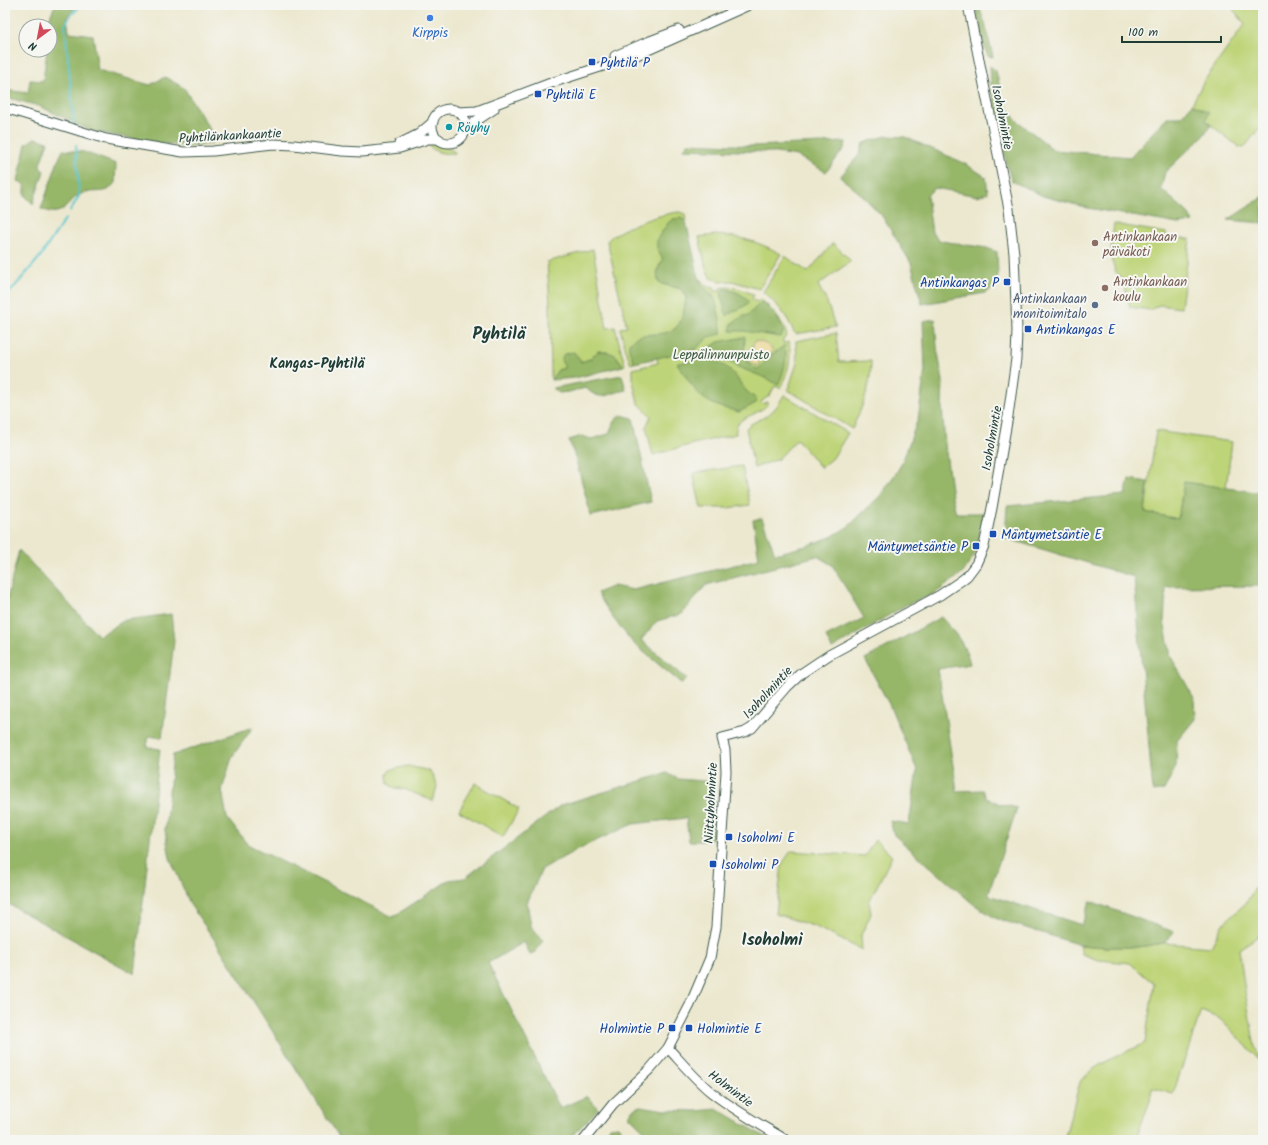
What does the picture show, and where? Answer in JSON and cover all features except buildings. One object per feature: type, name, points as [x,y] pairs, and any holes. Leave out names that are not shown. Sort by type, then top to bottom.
[{"type":"street","points":[[508,100],[476,121],[456,142],[447,143],[439,139],[433,131],[433,122],[437,115],[444,111],[477,111],[593,68],[645,43],[708,22],[748,5]]},
{"type":"street","name":"Isoholmintie","points":[[722,738],[745,732],[752,728],[787,687],[802,673],[829,656],[940,594],[968,576],[976,564],[984,546],[1009,412],[1016,359],[1017,326],[1014,254],[1009,208],[968,5]]},
{"type":"street","name":"Pyhtilänkankaantie","points":[[5,108],[106,139],[183,152],[213,151],[273,144],[357,152],[400,148],[428,139],[439,139]]},
{"type":"street","points":[[458,112],[465,121],[465,132]]},
{"type":"street","name":"Pyhtilänkankaantie","points":[[388,149],[419,134],[433,122]]},
{"type":"street","name":"Niittyholmintie","points":[[584,1140],[613,1104],[650,1069],[668,1048],[690,1005],[710,958],[714,935],[726,772],[725,750],[722,738]]},
{"type":"street","name":"Holmintie","points":[[668,1048],[685,1067],[711,1091],[735,1109],[786,1140]]},
{"type":"green space","points":[[55,5],[77,5],[67,17],[69,32],[93,35],[98,70],[150,85],[165,77],[184,88],[217,141],[208,144],[191,146],[164,144],[92,131],[39,106],[5,97],[5,90],[28,93],[30,80],[43,81],[46,58],[58,58],[58,18],[49,18]]},
{"type":"green space","points":[[975,5],[978,5],[985,23],[993,57],[988,56],[984,46]]},
{"type":"green space","points":[[1235,5],[1263,5],[1263,123],[1244,148],[1239,147],[1206,121],[1192,104],[1204,81],[1245,24],[1233,9]]},
{"type":"green space","points":[[990,66],[996,71],[1003,101],[1015,119],[1054,150],[1130,157],[1167,117],[1181,117],[1192,104],[1209,112],[1206,121],[1211,125],[1203,136],[1165,172],[1161,189],[1187,212],[1193,222],[1178,224],[1088,208],[1043,196],[1012,181],[1007,167],[991,85]]},
{"type":"green space","points":[[887,136],[905,137],[964,163],[986,177],[988,193],[977,196],[935,188],[927,195],[932,233],[941,241],[987,248],[997,252],[998,275],[995,287],[985,293],[922,304],[911,263],[882,216],[861,194],[840,177],[859,155],[863,144]]},
{"type":"green space","points":[[35,138],[48,142],[40,164],[41,169],[44,171],[33,204],[25,196],[25,185],[18,181],[26,144]]},
{"type":"green space","points":[[846,142],[844,149],[826,172],[797,156],[769,152],[684,149],[688,143],[753,146]]},
{"type":"green space","points":[[427,143],[442,145],[456,153],[437,151],[430,147]]},
{"type":"green space","points":[[63,150],[84,152],[116,164],[115,183],[108,190],[79,195],[63,210],[50,212],[41,209]]},
{"type":"green space","points":[[1263,197],[1263,223],[1228,220]]},
{"type":"green space","name":"Leppälinnunpuisto","points":[[679,212],[685,214],[686,222],[681,218],[657,248],[663,260],[658,271],[659,283],[681,289],[686,297],[686,300],[708,292],[702,287],[698,276],[705,285],[710,288],[714,287],[715,291],[720,291],[720,288],[724,287],[742,290],[754,295],[752,299],[757,302],[760,299],[769,307],[765,304],[784,326],[787,336],[783,339],[783,343],[789,342],[790,360],[780,388],[775,386],[770,395],[761,402],[763,404],[767,402],[769,403],[743,419],[737,425],[736,434],[653,455],[646,427],[651,416],[638,403],[633,381],[633,369],[658,363],[657,359],[660,337],[629,348],[634,363],[631,364],[620,328],[627,327],[607,241],[630,226],[662,215]]},
{"type":"green space","points":[[681,218],[686,222],[700,282],[713,296],[716,303],[720,320],[721,334],[709,337],[693,350],[634,363],[629,348],[629,343],[636,337],[642,335],[660,334],[671,331],[680,322],[684,310],[686,297],[681,289],[659,283],[657,274],[658,268],[663,260],[657,248],[657,239],[668,223],[673,219]]},
{"type":"green space","points":[[1114,224],[1166,233],[1165,242],[1166,236],[1190,239],[1181,308],[1159,305],[1150,310],[1130,307],[1123,280],[1115,271],[1113,263],[1111,248]]},
{"type":"green space","points":[[715,235],[749,240],[781,254],[759,289],[732,281],[720,282],[710,277],[706,269],[699,237]]},
{"type":"green space","points":[[833,243],[851,261],[818,285],[827,302],[836,327],[796,334],[781,310],[763,292],[785,256],[808,272]]},
{"type":"green space","points":[[593,249],[607,328],[615,327],[625,365],[623,366],[616,355],[598,351],[590,359],[558,370],[551,380],[550,304],[547,262]]},
{"type":"green space","points":[[724,289],[738,293],[749,302],[727,316],[721,292]]},
{"type":"green space","points":[[761,302],[773,311],[779,320],[783,330],[783,334],[780,337],[744,331],[730,331],[732,323],[748,315]]},
{"type":"green space","points":[[935,319],[937,347],[943,381],[942,407],[945,444],[952,497],[956,513],[985,513],[974,556],[963,573],[934,594],[906,605],[832,649],[826,637],[864,618],[832,565],[817,556],[706,585],[682,614],[657,621],[641,640],[687,679],[681,683],[633,643],[613,618],[597,593],[614,586],[633,590],[759,559],[753,520],[762,518],[775,554],[806,546],[831,537],[849,526],[881,495],[902,463],[918,419],[925,370],[923,321]]},
{"type":"green space","points":[[836,333],[839,362],[871,361],[868,388],[852,429],[788,390],[797,363],[796,341]]},
{"type":"green space","name":"Leppälinnunpuisto","points":[[745,337],[744,358],[754,368],[758,369],[773,354],[785,345],[785,365],[778,385],[768,379],[738,367],[708,352],[707,350],[718,342]]},
{"type":"green space","points":[[598,351],[613,354],[618,358],[623,366],[575,378],[551,380],[558,370],[565,368],[561,360],[564,354],[574,352],[581,362],[590,359]]},
{"type":"green space","points":[[696,358],[715,362],[723,365],[731,371],[745,389],[757,399],[756,403],[739,412],[718,406],[705,400],[692,385],[677,363],[688,362]]},
{"type":"green space","points":[[622,375],[626,390],[605,396],[591,393],[586,388],[559,393],[553,388]]},
{"type":"green space","points":[[784,395],[848,433],[833,458],[821,468],[797,439],[778,459],[754,468],[746,428],[771,413]]},
{"type":"green space","points":[[621,415],[633,418],[651,502],[591,516],[569,440],[582,436],[591,439],[609,434],[614,421]]},
{"type":"green space","points":[[1156,431],[1232,442],[1226,488],[1184,482],[1178,519],[1145,512]]},
{"type":"green space","points":[[742,466],[750,505],[728,508],[701,508],[693,473]]},
{"type":"green space","points":[[1129,479],[1148,482],[1145,512],[1178,519],[1184,482],[1263,493],[1263,586],[1166,587],[1164,621],[1171,657],[1194,698],[1195,719],[1177,741],[1176,766],[1164,790],[1153,792],[1134,577],[1005,538],[1007,506],[1125,495]]},
{"type":"green space","points":[[19,550],[99,636],[125,620],[171,614],[174,641],[162,738],[149,736],[147,747],[160,749],[135,974],[5,902],[5,607]]},
{"type":"green space","points":[[941,617],[962,644],[970,664],[938,669],[957,791],[983,790],[986,798],[1000,804],[1017,808],[988,895],[1082,925],[1090,901],[1174,932],[1164,943],[1138,947],[1080,945],[995,918],[972,903],[894,835],[890,821],[909,824],[917,770],[890,706],[865,659]]},
{"type":"green space","points":[[253,727],[232,757],[222,790],[227,818],[247,844],[393,917],[449,880],[465,878],[561,805],[667,773],[678,779],[715,782],[713,839],[709,841],[689,841],[686,818],[633,824],[580,848],[542,869],[527,903],[531,926],[543,940],[535,952],[530,954],[524,942],[488,963],[560,1108],[588,1096],[598,1109],[570,1138],[570,1140],[341,1140],[218,945],[191,906],[170,858],[165,830],[173,755]]},
{"type":"green space","points":[[408,766],[430,771],[437,786],[433,801],[404,789],[395,788],[388,784],[387,775],[390,770]]},
{"type":"green space","points":[[475,783],[519,809],[503,837],[459,811]]},
{"type":"green space","points":[[875,840],[892,856],[869,902],[871,914],[861,935],[862,950],[816,927],[776,914],[782,864],[791,851],[865,856]]},
{"type":"green space","points":[[1263,870],[1263,933],[1239,949],[1255,1047],[1260,1058],[1259,1059],[1220,1019],[1201,1011],[1173,1094],[1152,1088],[1150,1101],[1135,1140],[1064,1140],[1080,1082],[1085,1076],[1092,1070],[1119,1055],[1145,1043],[1154,984],[1130,963],[1099,960],[1082,954],[1080,945],[1138,947],[1164,943],[1211,947],[1222,925],[1246,903],[1259,881]]},
{"type":"green space","points":[[641,1106],[665,1110],[696,1111],[718,1109],[770,1140],[653,1140],[629,1116],[632,1110]]},
{"type":"green space","points":[[618,1126],[632,1140],[597,1140],[610,1127]]},
{"type":"sand","points":[[755,341],[765,344],[773,351],[770,356],[765,354],[759,362],[760,364],[756,366],[748,360],[748,352],[753,348]]},
{"type":"waterway","points":[[74,124],[65,25],[71,15],[81,5]]},
{"type":"waterway","points":[[70,211],[79,196],[76,145]]},
{"type":"waterway","points":[[5,298],[40,257],[65,219]]},
{"type":"place","name":"Kirppis","points":[[430,18]]},
{"type":"place","name":"Pyhtilä P","points":[[592,62]]},
{"type":"place","name":"Pyhtilä E","points":[[538,94]]},
{"type":"place","name":"Röyhy","points":[[449,127]]},
{"type":"place","name":"Antinkankaan päiväkoti","points":[[1095,243]]},
{"type":"place","name":"Antinkangas P","points":[[1007,282]]},
{"type":"place","name":"Antinkankaan koulu","points":[[1105,288]]},
{"type":"place","name":"Antinkankaan monitoimitalo","points":[[1095,305]]},
{"type":"place","name":"Antinkangas E","points":[[1028,329]]},
{"type":"place","name":"Mäntymetsäntie E","points":[[993,534]]},
{"type":"place","name":"Mäntymetsäntie P","points":[[976,546]]},
{"type":"place","name":"Isoholmi E","points":[[729,837]]},
{"type":"place","name":"Isoholmi P","points":[[713,864]]},
{"type":"place","name":"Holmintie P","points":[[672,1028]]},
{"type":"place","name":"Holmintie E","points":[[689,1028]]},
{"type":"district","name":"Pyhtilä","points":[[499,333]]},
{"type":"district","name":"Kangas-Pyhtilä","points":[[317,363]]},
{"type":"district","name":"Isoholmi","points":[[772,939]]}]
